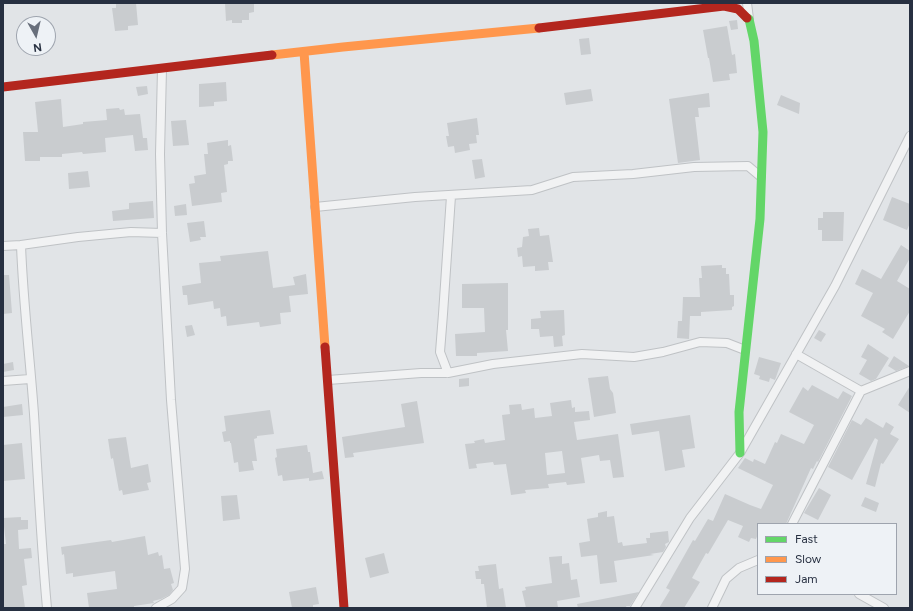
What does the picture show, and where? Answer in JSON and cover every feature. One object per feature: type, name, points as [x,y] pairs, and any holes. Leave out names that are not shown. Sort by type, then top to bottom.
[{"type":"street","points":[[740,453],[739,412],[760,219],[763,132],[754,41],[747,3]]},
{"type":"street","points":[[3,87],[343,47],[511,32],[724,6],[738,9],[749,19]]},
{"type":"street","points":[[304,52],[344,608]]},
{"type":"street","points":[[156,608],[172,599],[182,588],[185,569],[171,400],[162,233],[160,154],[162,69]]},
{"type":"street","points":[[635,608],[690,518],[740,453],[835,286],[910,136]]},
{"type":"street","points":[[315,207],[532,190],[573,178],[632,174],[694,167],[748,166],[761,176]]},
{"type":"street","points":[[448,373],[440,352],[447,270],[451,196]]},
{"type":"street","points":[[3,246],[131,232],[162,233]]},
{"type":"street","points":[[21,244],[47,608]]},
{"type":"street","points":[[328,380],[421,373],[448,373],[493,364],[582,354],[634,357],[663,352],[700,342],[727,343],[745,350]]},
{"type":"street","points":[[796,354],[861,391]]},
{"type":"street","points":[[793,523],[861,391],[910,371]]},
{"type":"street","points":[[3,381],[30,379]]},
{"type":"street","points":[[712,608],[726,579],[739,568],[757,560]]},
{"type":"street","points":[[861,595],[884,608]]},
{"type":"building","points":[[136,3],[138,25],[128,26],[128,30],[115,31],[112,8],[116,8],[116,4]]},
{"type":"building","points":[[225,3],[254,3],[254,12],[249,13],[249,20],[242,20],[242,23],[232,23],[232,20],[226,21]]},
{"type":"building","points":[[737,20],[738,29],[731,30],[729,21]]},
{"type":"building","points":[[727,26],[732,55],[735,54],[737,73],[729,74],[730,80],[713,82],[703,30]]},
{"type":"building","points":[[589,38],[591,54],[581,55],[579,39]]},
{"type":"building","points":[[226,82],[227,101],[214,102],[214,106],[199,107],[199,84]]},
{"type":"building","points":[[147,86],[148,94],[138,96],[136,87]]},
{"type":"building","points":[[591,89],[593,101],[566,105],[564,93]]},
{"type":"building","points":[[709,93],[710,107],[698,108],[699,117],[695,117],[700,160],[678,163],[669,99]]},
{"type":"building","points":[[781,95],[800,103],[799,114],[777,105]]},
{"type":"building","points":[[61,99],[63,127],[83,124],[83,122],[107,120],[106,109],[124,109],[125,115],[140,114],[143,138],[147,138],[148,150],[135,151],[133,135],[105,138],[106,152],[62,154],[62,157],[40,157],[40,161],[25,161],[23,132],[38,132],[35,102]]},
{"type":"building","points":[[477,118],[479,135],[476,135],[477,143],[469,144],[470,150],[455,153],[454,146],[448,147],[446,136],[449,136],[447,123]]},
{"type":"building","points":[[186,120],[189,145],[173,146],[171,121]]},
{"type":"building","points":[[228,140],[228,146],[231,145],[233,161],[228,161],[228,164],[224,165],[227,192],[221,193],[222,202],[192,206],[189,184],[195,183],[194,176],[206,174],[204,154],[208,154],[207,143]]},
{"type":"building","points":[[482,159],[485,177],[475,179],[472,160]]},
{"type":"building","points":[[88,171],[90,187],[69,189],[68,173]]},
{"type":"building","points":[[892,197],[910,204],[910,223],[907,230],[883,220]]},
{"type":"building","points":[[153,201],[154,218],[113,221],[112,211],[129,209],[129,203]]},
{"type":"building","points":[[186,204],[187,215],[175,216],[174,206]]},
{"type":"building","points":[[823,212],[844,212],[843,241],[822,241],[822,230],[818,230],[818,218],[823,218]]},
{"type":"building","points":[[204,221],[206,237],[200,237],[201,240],[190,242],[187,223]]},
{"type":"building","points":[[539,228],[540,236],[549,235],[553,262],[548,262],[549,270],[535,271],[535,266],[523,267],[522,256],[518,257],[517,248],[522,247],[523,237],[529,236],[528,229]]},
{"type":"building","points":[[901,245],[910,251],[910,258],[897,281],[910,289],[910,311],[893,339],[882,332],[885,329],[861,316],[873,293],[855,284],[862,269],[881,279]]},
{"type":"building","points":[[268,251],[273,288],[295,285],[293,277],[306,274],[308,294],[289,296],[291,312],[280,313],[281,324],[260,327],[259,322],[227,326],[226,316],[221,317],[220,308],[214,309],[213,301],[188,305],[187,295],[183,295],[182,286],[201,283],[199,263],[221,261],[220,256]]},
{"type":"building","points":[[722,265],[722,268],[726,268],[726,274],[729,274],[730,295],[734,295],[734,306],[732,307],[732,310],[701,312],[701,316],[690,316],[689,339],[677,338],[678,321],[682,321],[683,297],[700,297],[699,278],[702,278],[701,266]]},
{"type":"building","points":[[3,275],[9,275],[12,313],[3,314]]},
{"type":"building","points":[[508,283],[508,330],[506,330],[508,351],[477,353],[477,356],[456,356],[455,334],[485,332],[484,308],[462,308],[462,284]]},
{"type":"building","points":[[564,310],[565,335],[562,336],[563,346],[554,347],[553,336],[540,337],[539,329],[531,329],[531,319],[541,318],[540,311]]},
{"type":"building","points":[[192,325],[195,335],[187,337],[185,326]]},
{"type":"building","points":[[819,330],[826,334],[821,342],[814,338]]},
{"type":"building","points":[[868,344],[889,358],[876,379],[871,381],[859,374],[867,360],[861,357]]},
{"type":"building","points":[[894,356],[909,366],[896,371],[888,366]]},
{"type":"building","points":[[759,357],[781,363],[775,380],[770,378],[769,382],[759,379],[760,376],[754,374]]},
{"type":"building","points":[[13,362],[14,370],[3,372],[3,364]]},
{"type":"building","points":[[608,376],[610,389],[613,393],[616,413],[594,417],[588,378]]},
{"type":"building","points":[[469,378],[469,386],[459,387],[459,379]]},
{"type":"building","points":[[812,385],[838,399],[843,391],[852,396],[818,462],[817,461],[813,469],[811,468],[786,523],[757,523],[756,539],[751,538],[749,542],[738,537],[743,526],[728,520],[708,554],[706,553],[692,578],[700,582],[684,608],[659,608],[670,590],[666,588],[693,540],[695,541],[708,519],[713,521],[725,494],[761,509],[773,485],[738,468],[745,458],[753,462],[754,459],[765,464],[775,442],[777,443],[781,434],[804,444],[814,425],[789,412],[803,387],[808,391]]},
{"type":"building","points":[[910,386],[910,413],[898,405]]},
{"type":"building","points":[[571,400],[572,408],[575,407],[575,412],[589,411],[590,420],[574,422],[577,440],[618,434],[624,477],[613,478],[610,460],[600,461],[599,455],[581,458],[585,483],[567,485],[566,482],[548,484],[549,488],[525,490],[526,493],[511,495],[506,464],[494,465],[493,462],[476,464],[477,468],[469,469],[465,444],[475,443],[474,441],[484,439],[485,443],[505,440],[502,415],[510,414],[509,405],[521,404],[522,410],[534,408],[535,418],[552,416],[550,403]],"holes":[[[562,451],[565,473],[547,475],[545,453]]]},
{"type":"building","points":[[417,401],[424,443],[353,453],[354,457],[345,458],[342,437],[405,427],[401,404]]},
{"type":"building","points":[[22,404],[23,415],[3,417],[3,407]]},
{"type":"building","points":[[270,410],[274,434],[257,436],[257,438],[254,439],[257,461],[252,461],[254,470],[239,472],[238,462],[234,463],[230,441],[224,442],[222,432],[226,431],[224,416]]},
{"type":"building","points":[[690,415],[695,448],[682,450],[685,467],[665,471],[659,431],[632,435],[630,424]]},
{"type":"building","points":[[866,418],[883,428],[886,422],[894,427],[890,434],[899,439],[883,464],[881,463],[875,487],[866,484],[878,440],[875,438],[852,480],[828,467],[852,420],[861,425]]},
{"type":"building","points":[[126,437],[131,468],[148,464],[151,482],[147,483],[149,490],[123,495],[122,490],[119,491],[113,458],[111,459],[108,439]]},
{"type":"building","points":[[22,443],[25,479],[3,481],[3,445]]},
{"type":"building","points":[[307,445],[308,452],[310,452],[313,473],[322,471],[324,479],[309,481],[309,478],[283,481],[282,475],[278,476],[275,458],[277,457],[276,449]]},
{"type":"building","points":[[819,488],[831,495],[818,520],[804,513]]},
{"type":"building","points":[[237,495],[240,519],[223,521],[221,496]]},
{"type":"building","points":[[865,497],[879,503],[876,512],[861,506]]},
{"type":"building","points":[[607,511],[607,517],[614,516],[618,543],[622,542],[623,546],[647,543],[646,538],[650,538],[650,533],[668,531],[669,542],[665,544],[666,547],[663,552],[650,554],[654,555],[614,561],[617,582],[600,584],[597,555],[581,557],[579,543],[590,541],[587,519],[598,517],[598,513]]},
{"type":"building","points":[[21,517],[21,520],[28,520],[28,529],[18,530],[19,549],[31,548],[32,558],[24,559],[27,585],[22,586],[25,608],[3,608],[3,544],[6,544],[3,518]]},
{"type":"building","points":[[145,536],[148,555],[158,552],[159,556],[162,555],[164,569],[170,568],[174,583],[171,584],[173,590],[169,595],[153,601],[154,603],[134,606],[134,608],[89,608],[87,593],[117,589],[115,571],[73,577],[73,573],[66,574],[64,554],[62,555],[61,547],[111,540],[112,542]]},
{"type":"building","points":[[384,553],[389,573],[370,578],[365,558]]},
{"type":"building","points":[[562,556],[562,564],[569,563],[571,580],[577,579],[580,597],[557,601],[558,608],[526,608],[522,591],[526,590],[525,587],[552,583],[549,557]]},
{"type":"building","points":[[496,564],[499,589],[503,588],[506,608],[487,608],[484,584],[481,584],[481,579],[476,579],[475,571],[479,571],[478,566]]},
{"type":"building","points":[[316,587],[319,604],[313,605],[313,608],[292,608],[289,592]]},
{"type":"building","points":[[639,592],[630,606],[626,606],[627,608],[578,608],[577,604]]},
{"type":"traffic: fast","points":[[740,453],[739,412],[760,219],[763,132],[754,41],[749,19],[747,18]]},
{"type":"traffic: slow","points":[[272,55],[539,28]]},
{"type":"traffic: slow","points":[[304,52],[325,347]]},
{"type":"traffic: jam","points":[[539,28],[724,6],[738,9],[747,18]]},
{"type":"traffic: jam","points":[[3,87],[272,55]]},
{"type":"traffic: jam","points":[[325,347],[344,608]]}]
